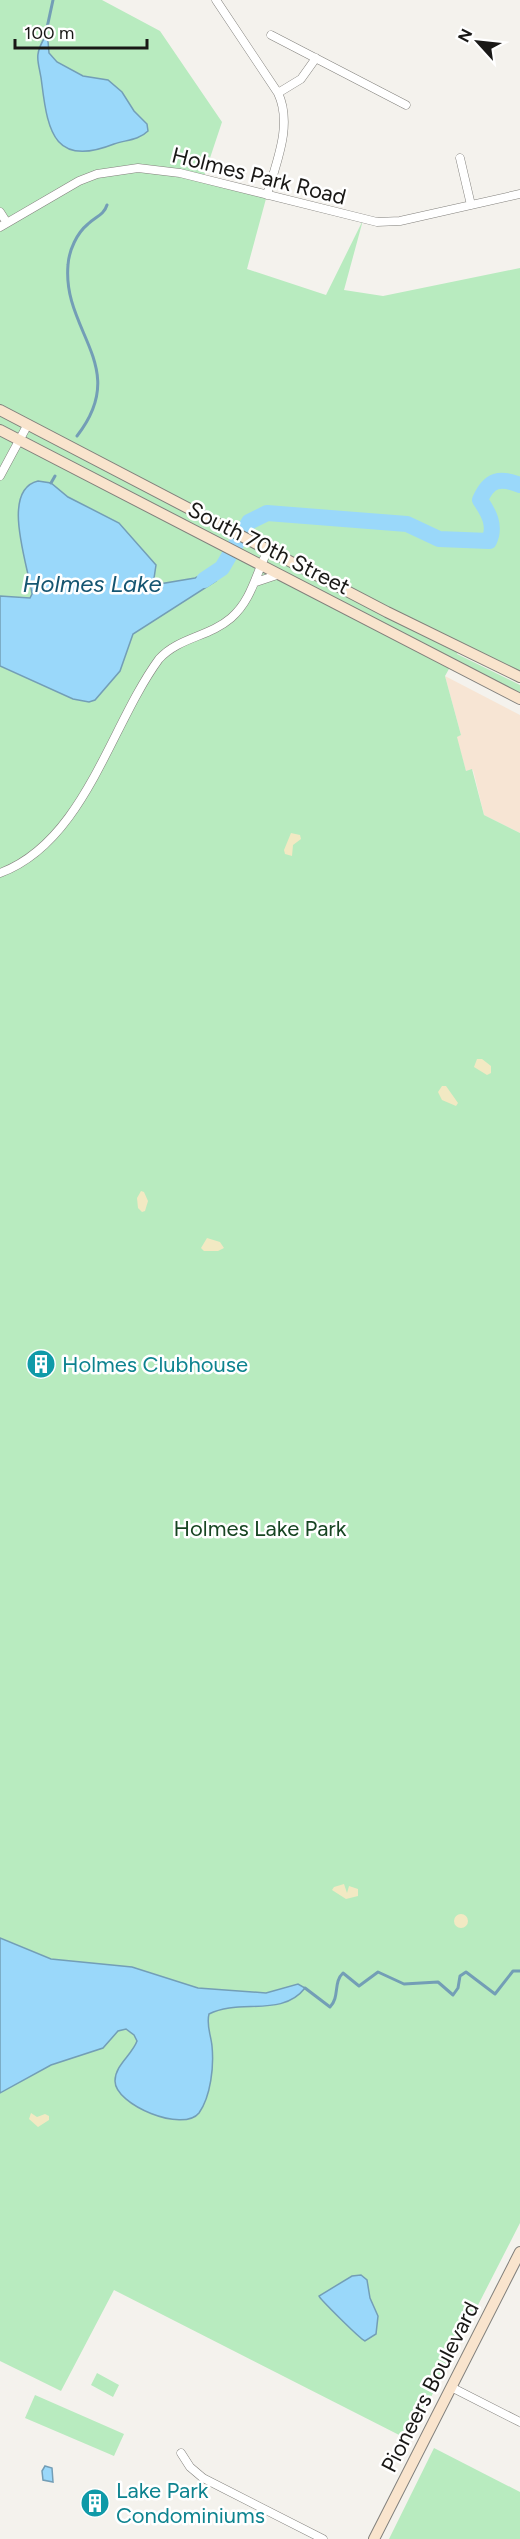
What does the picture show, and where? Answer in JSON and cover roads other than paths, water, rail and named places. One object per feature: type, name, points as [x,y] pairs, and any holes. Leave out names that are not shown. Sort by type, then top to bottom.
[{"type":"main road","name":"South 70th Street","points":[[0,410],[268,550],[520,677]]},
{"type":"main road","name":"South 70th Street","points":[[0,430],[520,699]]},
{"type":"main road","name":"Pioneers Boulevard","points":[[374,2539],[520,2252]]},
{"type":"street","points":[[216,0],[278,93],[283,109],[284,131],[267,195]]},
{"type":"street","points":[[272,35],[406,105]]},
{"type":"street","points":[[278,93],[301,79],[315,58]]},
{"type":"street","points":[[460,158],[471,205]]},
{"type":"street","name":"Holmes Park Road","points":[[3,225],[79,181],[118,170],[164,170],[377,222],[400,221],[520,194]]},
{"type":"street","points":[[0,212],[3,225]]},
{"type":"street","points":[[0,476],[28,424]]},
{"type":"street","points":[[0,873],[34,855],[58,832],[159,659],[175,644],[230,619],[242,606],[256,582],[260,566],[268,550]]},
{"type":"street","points":[[256,582],[277,575]]},
{"type":"street","points":[[451,2387],[520,2422]]},
{"type":"street","points":[[181,2453],[190,2467],[203,2478],[323,2539]]},
{"type":"water","points":[[45,37],[48,41],[49,53],[57,62],[83,76],[108,80],[122,92],[134,111],[147,124],[148,131],[136,138],[94,150],[79,151],[67,148],[58,142],[52,131],[44,103],[38,61],[39,50]]},
{"type":"water","name":"Holmes Lake","points":[[38,481],[51,483],[68,497],[119,523],[156,565],[153,585],[195,578],[216,568],[222,568],[216,581],[133,634],[120,671],[95,700],[89,702],[73,699],[0,666],[0,596],[30,598],[32,594],[22,548],[18,513],[20,498],[27,487]]},
{"type":"water","points":[[0,1938],[51,1959],[132,1967],[198,1988],[266,1993],[298,1984],[305,1988],[296,1997],[285,2002],[233,2007],[209,2014],[208,2026],[213,2054],[211,2081],[203,2106],[199,2113],[191,2118],[179,2120],[151,2114],[126,2099],[118,2090],[116,2075],[137,2041],[134,2035],[126,2029],[118,2031],[103,2048],[51,2065],[0,2093]]},
{"type":"water","points":[[361,2275],[367,2280],[370,2298],[378,2316],[376,2334],[365,2341],[319,2296],[352,2276]]},
{"type":"water","points":[[45,2466],[52,2468],[53,2482],[43,2480],[42,2471]]},
{"type":"waterway","points":[[45,37],[53,0]]},
{"type":"waterway","points":[[77,436],[92,412],[98,390],[96,369],[74,310],[69,289],[68,265],[74,242],[80,232],[102,214],[107,205]]},
{"type":"waterway","points":[[51,483],[55,476]]},
{"type":"waterway","points":[[204,580],[222,568],[249,522],[267,513],[407,524],[439,539],[489,541],[492,525],[480,500],[483,493],[496,482],[507,481],[520,485]]},
{"type":"waterway","points":[[305,1988],[330,2007],[335,1999],[338,1981],[343,1973],[359,1986],[378,1972],[404,1984],[438,1982],[453,1995],[458,1988],[460,1976],[466,1972],[495,1994],[513,1971],[520,1971]]},
{"type":"place","name":"Holmes Clubhouse","points":[[41,1364]]},
{"type":"place","name":"Lake Park Condominiums","points":[[95,2503]]},
{"type":"park label","name":"Holmes Lake Park","points":[[260,1528]]}]
